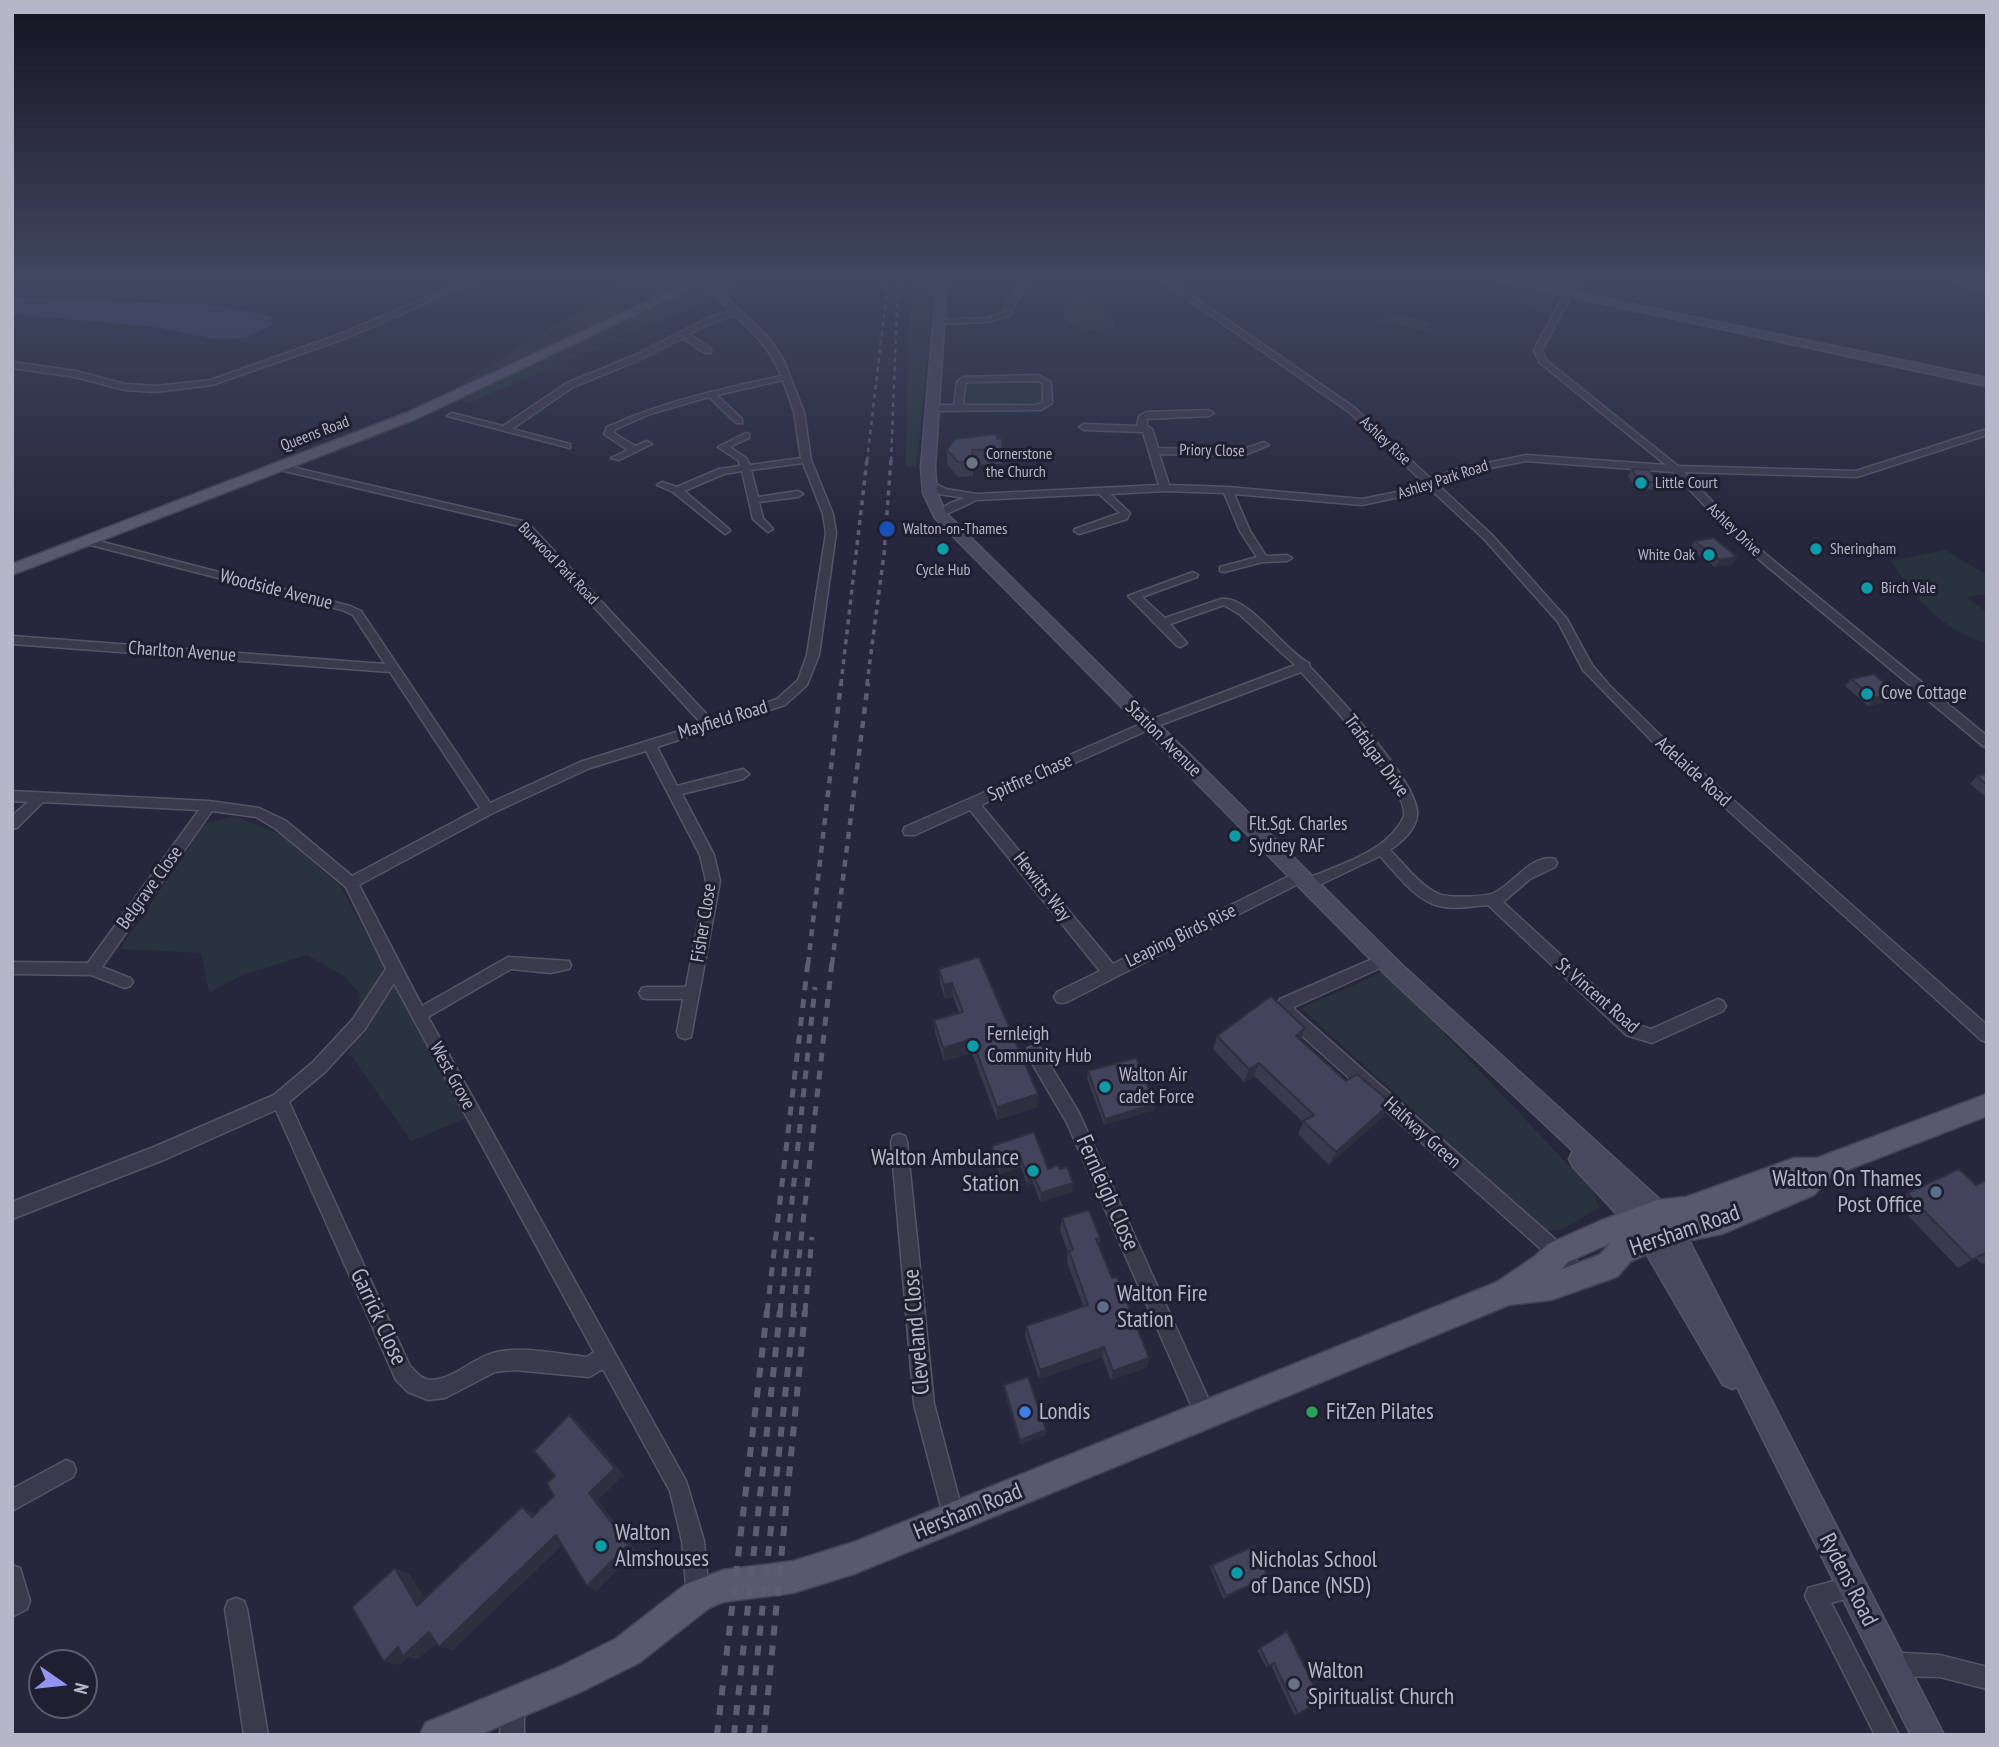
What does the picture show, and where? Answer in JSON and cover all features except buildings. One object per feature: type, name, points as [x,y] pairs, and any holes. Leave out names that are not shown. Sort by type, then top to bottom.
[{"type":"main road","name":"Queens Road","points":[[12,569],[444,401],[527,363]]},
{"type":"main road","name":"Hersham Road","points":[[437,1735],[512,1718],[571,1679],[626,1651],[698,1596],[723,1586],[793,1577],[854,1558],[1506,1292],[1545,1266],[1558,1253],[1655,1226],[1722,1221],[1805,1186],[1819,1170],[1987,1105]]},
{"type":"main road","name":"Hersham Road","points":[[1506,1292],[1551,1286],[1608,1266],[1621,1252],[1655,1226]]},
{"type":"street","points":[[12,365],[75,374],[125,387],[156,389],[212,382],[268,363]]},
{"type":"street","points":[[505,429],[570,385],[625,363]]},
{"type":"street","name":"Mayfield Road","points":[[351,883],[488,810],[585,765],[781,702],[803,682],[809,668],[831,533],[828,514],[806,460],[799,412],[780,363]]},
{"type":"street","name":"Station Avenue","points":[[936,363],[929,484],[940,515],[1384,960],[1559,1126],[1567,1144],[1655,1226]]},
{"type":"street","name":"Ashley Rise","points":[[1284,363],[1352,410],[1429,482]]},
{"type":"street","name":"Ashley Drive","points":[[1544,363],[1676,469],[1748,545],[1987,743]]},
{"type":"street","points":[[1894,363],[1987,382]]},
{"type":"street","points":[[635,450],[609,434],[610,429],[683,396],[711,394],[786,377]]},
{"type":"street","points":[[932,408],[958,408],[1044,406],[1048,403],[1047,382],[1038,377],[966,379],[961,382],[958,408]]},
{"type":"street","points":[[711,394],[744,428]]},
{"type":"street","points":[[1142,428],[1142,418],[1147,415],[1209,413]]},
{"type":"street","points":[[452,416],[566,446]]},
{"type":"street","points":[[729,426],[744,428]]},
{"type":"street","points":[[1084,426],[1142,428],[1150,433],[1155,451]]},
{"type":"street","points":[[744,428],[723,447],[743,460],[758,519],[768,529]]},
{"type":"street","name":"Ashley Park Road","points":[[929,484],[943,492],[977,497],[1165,488],[1228,490],[1362,502],[1390,497],[1457,472],[1527,458],[1676,469],[1857,474],[1987,432]]},
{"type":"street","points":[[616,458],[647,444]]},
{"type":"street","name":"Priory Close","points":[[1165,488],[1155,451],[1253,452],[1264,445]]},
{"type":"street","points":[[1253,452],[1268,458]]},
{"type":"street","points":[[677,490],[722,471],[806,460]]},
{"type":"street","name":"Burwood Park Road","points":[[279,467],[523,524],[709,724]]},
{"type":"street","name":"Adelaide Road","points":[[1429,482],[1488,537],[1563,621],[1587,667],[1605,688],[1657,739],[1987,1035]]},
{"type":"street","points":[[662,485],[677,490],[724,531]]},
{"type":"street","points":[[1228,490],[1245,531],[1263,559]]},
{"type":"street","points":[[1079,531],[1123,517],[1125,513],[1103,492]]},
{"type":"street","points":[[755,500],[798,494]]},
{"type":"street","name":"Ashley Park Road","points":[[940,515],[954,505],[977,497]]},
{"type":"street","name":"Woodside Avenue","points":[[87,541],[346,608],[356,613],[488,810]]},
{"type":"street","points":[[1224,569],[1263,559],[1287,558]]},
{"type":"street","points":[[1181,643],[1133,596],[1193,575]]},
{"type":"street","points":[[1163,623],[1217,603],[1236,604],[1306,666]]},
{"type":"street","name":"Charlton Avenue","points":[[12,640],[393,668]]},
{"type":"street","name":"Charlton Avenue","points":[[352,664],[383,653]]},
{"type":"street","name":"Spitfire Chase","points":[[910,831],[1149,725],[1306,666]]},
{"type":"street","name":"Trafalgar Drive","points":[[1304,881],[1382,850],[1401,833],[1411,816],[1411,805],[1384,763],[1306,666]]},
{"type":"street","name":"Fisher Close","points":[[649,744],[707,855],[713,881],[685,1032]]},
{"type":"street","points":[[674,791],[743,774]]},
{"type":"street","name":"West Grove","points":[[12,796],[246,810],[271,818],[351,883],[394,970],[679,1489],[693,1541],[698,1596]]},
{"type":"street","points":[[12,824],[42,796]]},
{"type":"street","name":"Hewitts Way","points":[[972,804],[1109,971]]},
{"type":"street","name":"Belgrave Close","points":[[92,970],[209,806]]},
{"type":"street","points":[[1382,850],[1423,891],[1437,900],[1458,902],[1492,900],[1506,894],[1525,875],[1549,863]]},
{"type":"street","name":"Leaping Birds Rise","points":[[1062,997],[1109,971],[1304,881]]},
{"type":"street","name":"St Vincent Road","points":[[1492,900],[1632,1030],[1653,1036],[1718,1006]]},
{"type":"street","name":"Halfway Green","points":[[1384,960],[1285,1004],[1288,1014],[1558,1253],[1579,1276]]},
{"type":"street","points":[[419,1015],[508,963],[520,961],[558,968],[564,965]]},
{"type":"street","points":[[12,968],[92,970],[124,982]]},
{"type":"street","points":[[12,1211],[160,1153],[280,1100],[319,1067],[359,1024],[394,970]]},
{"type":"street","points":[[647,993],[692,993]]},
{"type":"street","name":"Fernleigh Close","points":[[1034,1053],[1078,1128],[1205,1414]]},
{"type":"street","name":"Garrick Close","points":[[280,1100],[402,1373],[415,1385],[428,1390],[446,1388],[493,1363],[514,1360],[589,1367],[606,1356]]},
{"type":"street","name":"Cleveland Close","points":[[900,1142],[924,1404],[954,1518]]},
{"type":"street","name":"Rydens Road","points":[[1655,1226],[1730,1373],[1768,1425],[1928,1735]]},
{"type":"street","points":[[12,1501],[66,1469]]},
{"type":"street","points":[[12,1576],[19,1601],[12,1606]]},
{"type":"street","points":[[1852,1587],[1816,1596],[1888,1735]]},
{"type":"street","points":[[236,1609],[256,1735]]},
{"type":"street","points":[[1892,1665],[1922,1662],[1957,1668],[1987,1678]]},
{"type":"shaded area","points":[[495,363],[563,363],[467,404],[451,390]]},
{"type":"shaded area","points":[[908,363],[927,363],[916,467],[905,467]]},
{"type":"shaded area","points":[[969,379],[1038,379],[1043,381],[1044,403],[968,405],[964,403],[964,382]]},
{"type":"shaded area","points":[[1945,550],[1987,575],[1987,594],[1966,597],[1987,612],[1987,643],[1956,630],[1931,611],[1891,561]]},
{"type":"shaded area","points":[[234,816],[282,835],[339,885],[470,1116],[411,1141],[349,1052],[360,994],[344,976],[307,955],[240,976],[209,993],[201,953],[120,949],[205,824]]},
{"type":"shaded area","points":[[1385,971],[1594,1192],[1599,1208],[1561,1230],[1545,1230],[1301,1008]]},
{"type":"railway","points":[[867,461],[878,363]]},
{"type":"railway","points":[[891,461],[895,363]]},
{"type":"railway","points":[[841,684],[867,459]]},
{"type":"railway","points":[[867,684],[884,554],[891,459]]},
{"type":"railway","points":[[808,964],[841,683]]},
{"type":"railway","points":[[832,964],[868,683]]},
{"type":"railway","points":[[767,1312],[808,962]]},
{"type":"railway","points":[[793,1312],[832,962]]},
{"type":"railway","points":[[780,1312],[815,987]]},
{"type":"railway","points":[[805,1312],[812,1237]]},
{"type":"railway","points":[[717,1735],[767,1311]]},
{"type":"railway","points":[[734,1735],[780,1311]]},
{"type":"railway","points":[[749,1735],[794,1311]]},
{"type":"railway","points":[[764,1735],[805,1311]]},
{"type":"place","name":"Cornerstone the Church","points":[[972,463]]},
{"type":"place","name":"Little Court","points":[[1641,483]]},
{"type":"place","name":"Walton-on-Thames","points":[[887,529]]},
{"type":"place","name":"Cycle Hub","points":[[943,549]]},
{"type":"place","name":"Sheringham","points":[[1816,549]]},
{"type":"place","name":"White Oak","points":[[1709,555]]},
{"type":"place","name":"Birch Vale","points":[[1867,588]]},
{"type":"place","name":"Cove Cottage","points":[[1867,694]]},
{"type":"place","name":"Flt.Sgt. Charles Sydney RAF","points":[[1235,836]]},
{"type":"place","name":"Fernleigh Community Hub","points":[[973,1046]]},
{"type":"place","name":"Walton Air cadet Force","points":[[1105,1087]]},
{"type":"place","name":"Walton Ambulance Station","points":[[1033,1171]]},
{"type":"place","name":"Walton On Thames Post Office","points":[[1936,1192]]},
{"type":"place","name":"Walton Fire Station","points":[[1103,1307]]},
{"type":"place","name":"Londis","points":[[1025,1412]]},
{"type":"place","name":"FitZen Pilates","points":[[1312,1412]]},
{"type":"place","name":"Walton Almshouses","points":[[601,1546]]},
{"type":"place","name":"Nicholas School of Dance (NSD)","points":[[1237,1573]]},
{"type":"place","name":"Walton Spiritualist Church","points":[[1294,1684]]}]
